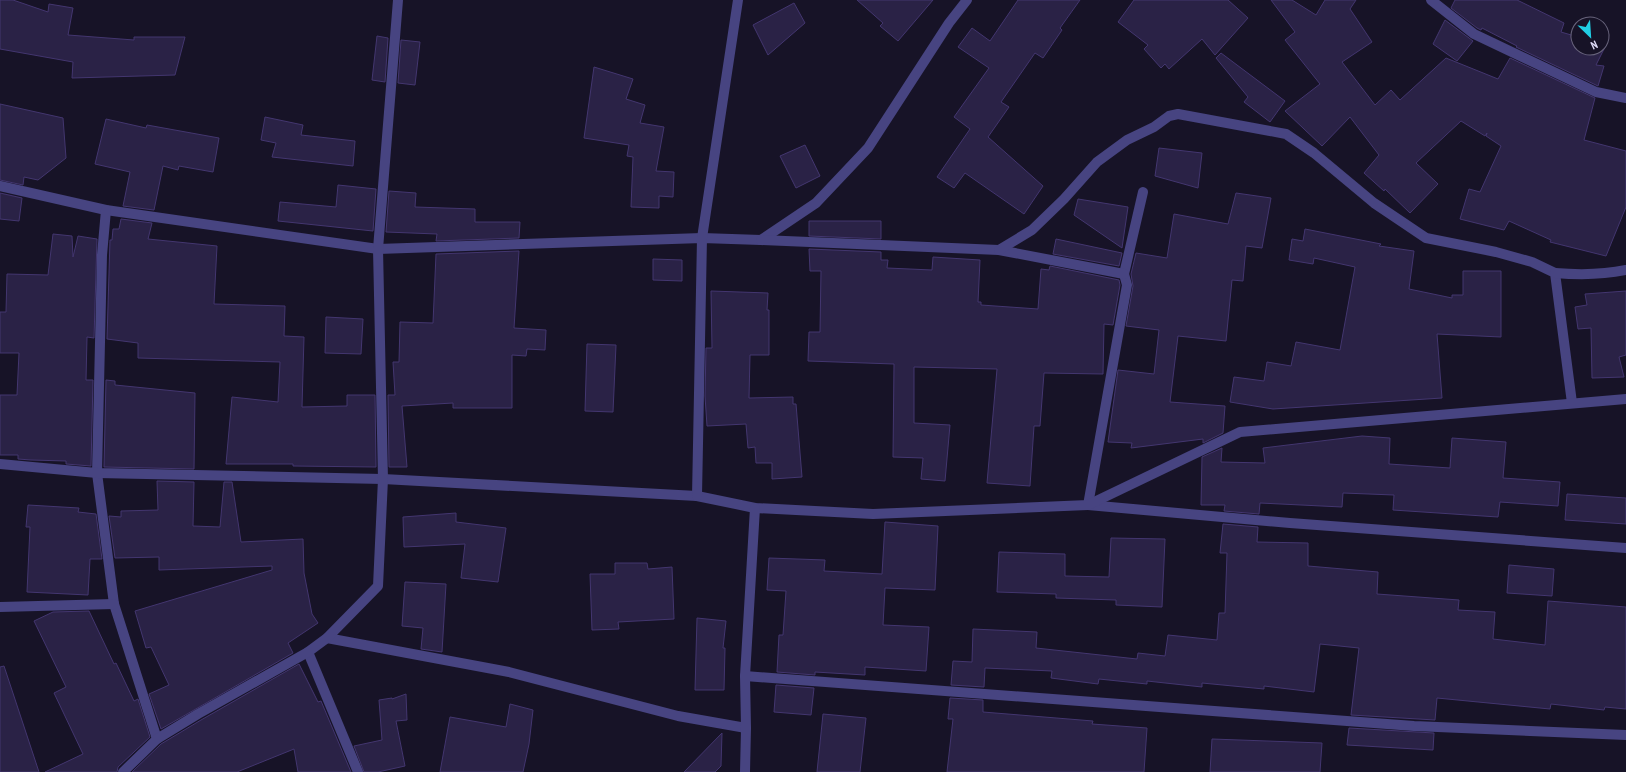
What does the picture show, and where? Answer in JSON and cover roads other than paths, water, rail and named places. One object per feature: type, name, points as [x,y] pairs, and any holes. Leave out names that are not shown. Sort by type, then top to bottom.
[{"type":"street","points":[[123,772],[157,740],[198,714],[308,652],[326,638],[378,586],[383,479],[378,249],[398,0]]},
{"type":"street","points":[[697,496],[702,238],[738,0]]},
{"type":"street","points":[[761,240],[816,203],[868,148],[949,23],[967,0]]},
{"type":"street","points":[[1431,0],[1474,34],[1596,92],[1626,98]]},
{"type":"street","points":[[999,250],[1032,230],[1064,199],[1097,162],[1127,140],[1154,128],[1169,116],[1178,114],[1286,134],[1314,153],[1374,203],[1426,238],[1496,252],[1532,262],[1555,273],[1574,275],[1607,274],[1626,270]]},
{"type":"street","points":[[0,186],[106,210],[378,249],[702,238],[999,250],[1124,274]]},
{"type":"street","points":[[1088,505],[1127,285],[1124,274],[1143,192]]},
{"type":"street","points":[[106,210],[102,255],[97,473],[114,604],[157,740]]},
{"type":"street","points":[[1555,273],[1572,403]]},
{"type":"street","points":[[1088,505],[1240,432],[1626,399]]},
{"type":"street","points":[[0,464],[97,473],[383,479],[697,496],[755,508],[873,514],[1088,505],[1290,523],[1626,548]]},
{"type":"street","points":[[745,772],[745,676],[755,508]]},
{"type":"street","points":[[0,607],[114,604]]},
{"type":"street","points":[[326,638],[509,672],[678,716],[746,728]]},
{"type":"street","points":[[308,652],[358,772]]},
{"type":"street","points":[[745,676],[1414,726],[1626,735]]}]
